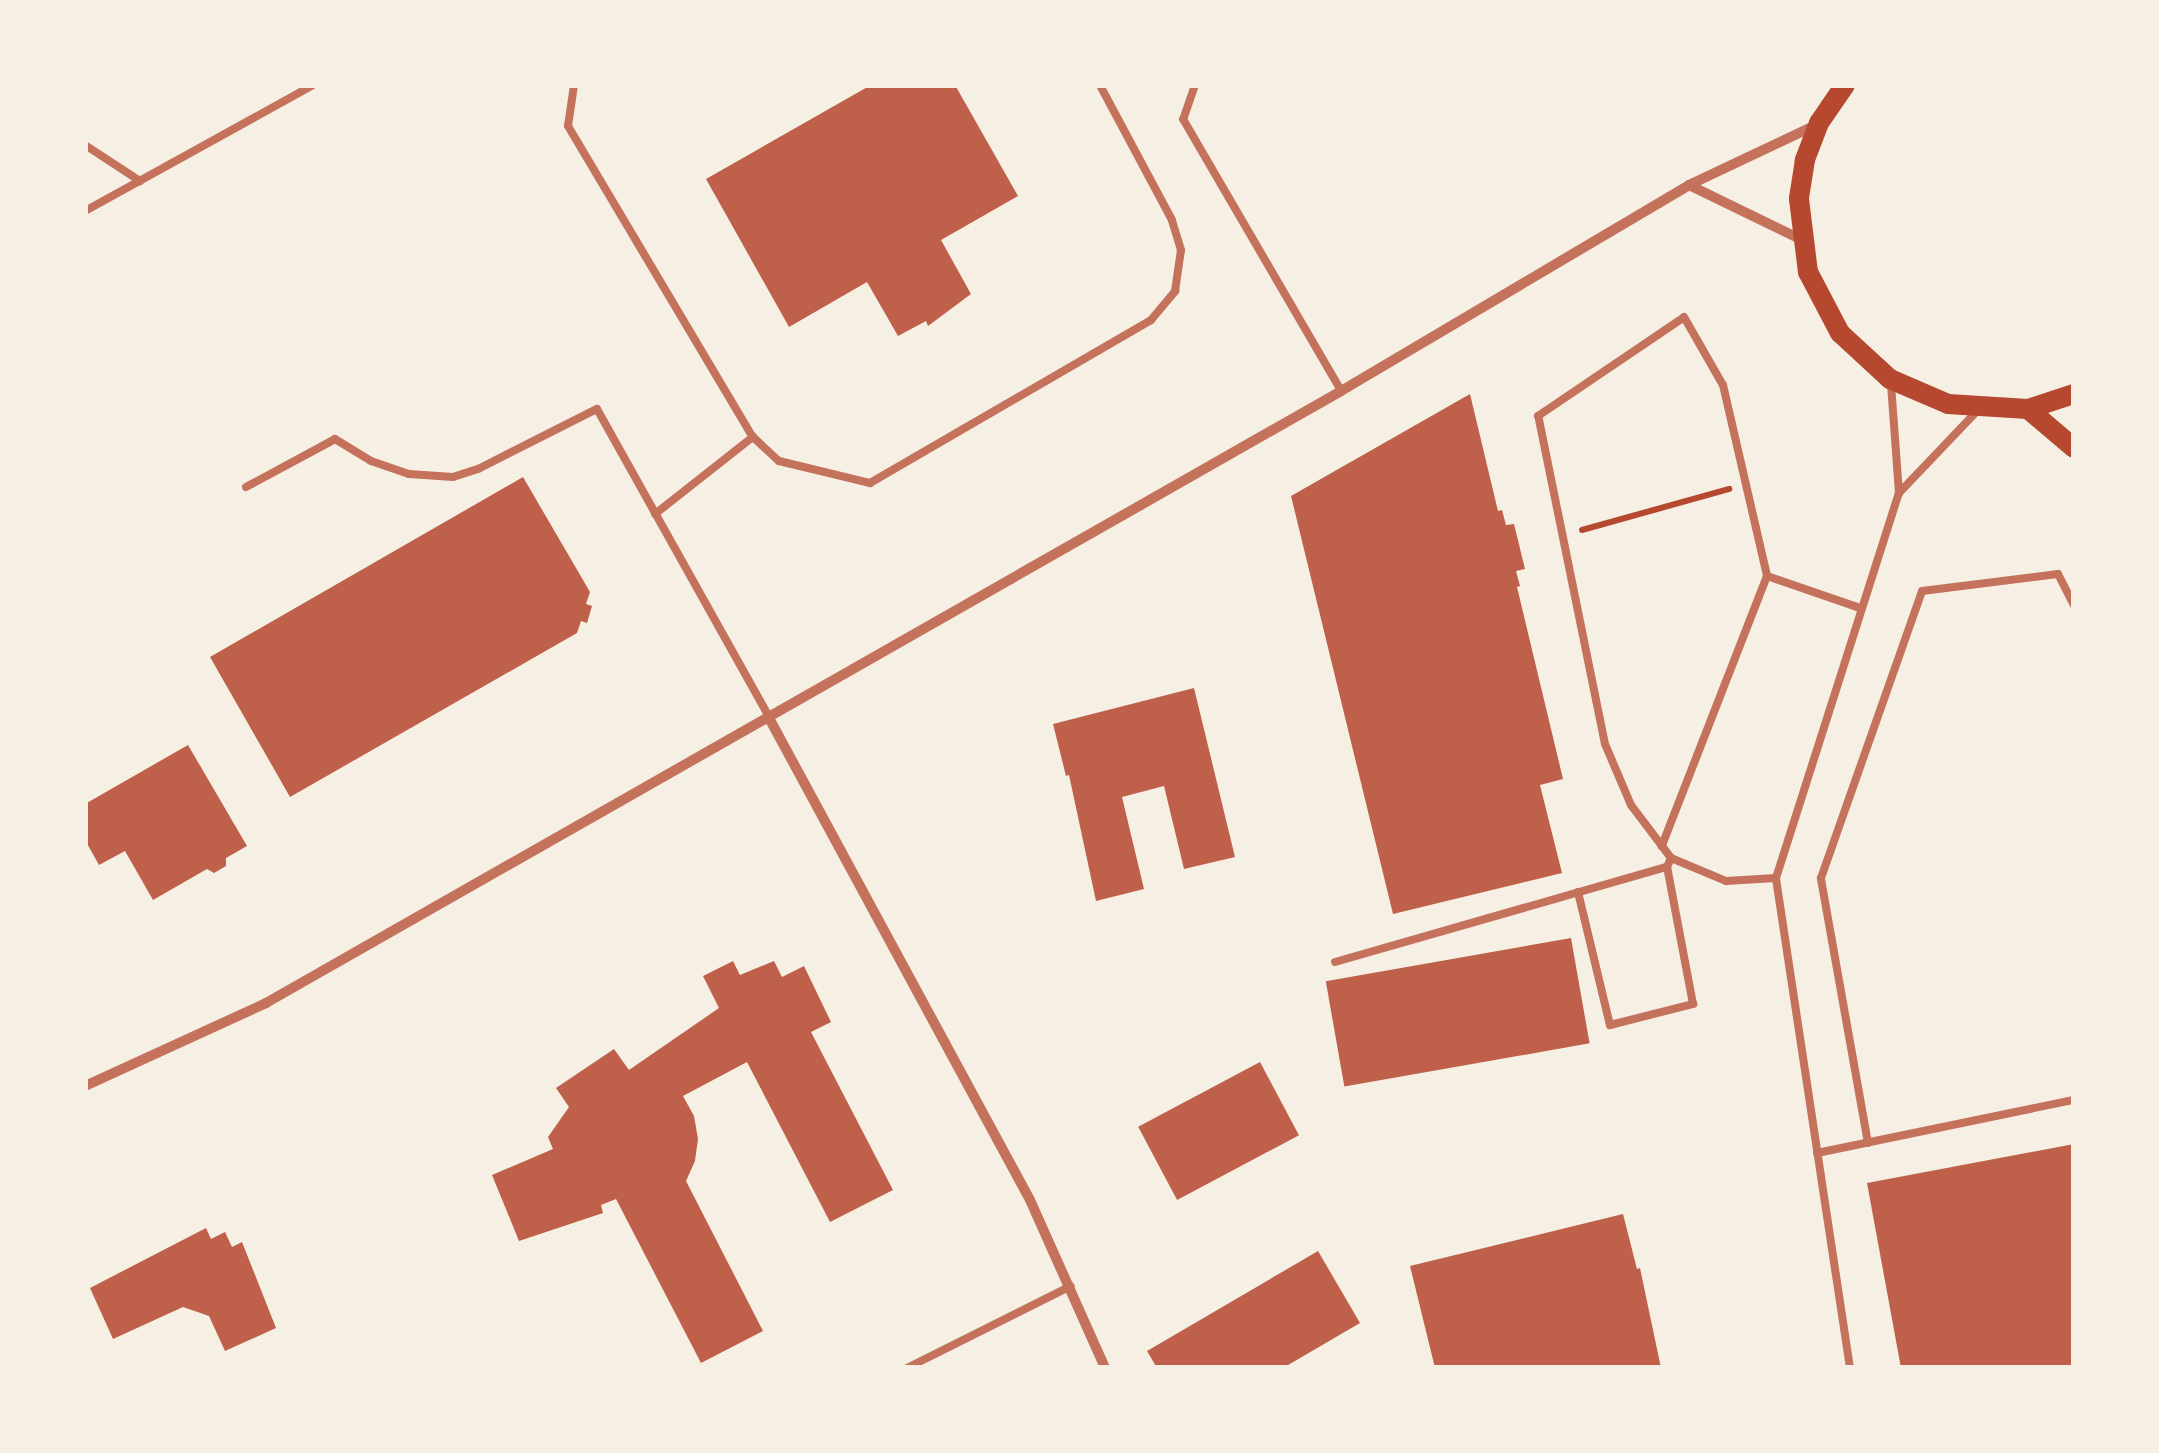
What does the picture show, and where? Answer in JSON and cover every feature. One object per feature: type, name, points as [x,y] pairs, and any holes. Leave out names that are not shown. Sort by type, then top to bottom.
[{"type":"main road","points":[[1842,87],[1820,123],[1805,160],[1799,199],[1800,239],[1821,304],[1863,358],[1890,379],[1948,404],[1979,409],[2028,408],[2074,394]]},
{"type":"main road","points":[[2028,408],[2074,448]]},
{"type":"street","points":[[85,1086],[266,1003],[1341,390],[1689,185],[1820,123]]},
{"type":"street","points":[[1689,185],[1800,239]]},
{"type":"street","points":[[770,718],[1071,1286],[1105,1368]]},
{"type":"lane","points":[[85,212],[313,85]]},
{"type":"lane","points":[[574,85],[568,126],[752,437],[779,461],[870,483],[1152,320],[1176,291],[1181,250],[1172,220],[1100,85]]},
{"type":"lane","points":[[1195,85],[1183,119],[1341,390]]},
{"type":"lane","points":[[85,146],[140,181]]},
{"type":"lane","points":[[1578,892],[1610,1025],[1693,1004],[1669,862],[1662,846],[1631,806],[1605,744],[1538,416],[1684,317],[1724,385],[1767,576],[1662,846]]},
{"type":"lane","points":[[1850,1368],[1776,878],[1899,493],[1890,379]]},
{"type":"lane","points":[[246,487],[335,439],[371,461],[409,474],[453,477],[480,468],[597,409],[770,718]]},
{"type":"lane","points":[[1899,493],[1979,409]]},
{"type":"lane","points":[[655,514],[752,437]]},
{"type":"lane","points":[[1868,1143],[1821,878],[1922,591],[2058,574],[2074,605]]},
{"type":"lane","points":[[1767,576],[1860,608]]},
{"type":"lane","points":[[1335,962],[1669,862],[1726,880],[1776,878]]},
{"type":"lane","points":[[1818,1153],[2074,1100]]},
{"type":"lane","points":[[908,1368],[1071,1286]]},
{"type":"path","points":[[1562,534],[1744,484]]},
{"type":"building","points":[[871,85],[955,85],[1018,196],[941,240],[971,294],[928,326],[926,321],[898,336],[867,282],[789,327],[706,179]]},
{"type":"building","points":[[1470,394],[1498,511],[1502,510],[1506,525],[1514,524],[1525,569],[1516,571],[1520,586],[1517,587],[1563,779],[1540,785],[1562,873],[1393,914],[1291,496]]},
{"type":"building","points":[[523,477],[590,592],[586,604],[592,606],[587,623],[581,621],[577,633],[290,797],[210,657]]},
{"type":"building","points":[[1194,688],[1235,857],[1184,869],[1164,786],[1122,797],[1144,889],[1096,901],[1069,775],[1066,776],[1053,724]]},
{"type":"building","points":[[188,745],[247,846],[226,858],[226,866],[214,873],[207,869],[153,900],[125,851],[99,865],[85,840],[85,804]]},
{"type":"building","points":[[1571,938],[1590,1043],[1344,1087],[1326,981]]},
{"type":"building","points":[[733,961],[740,975],[774,961],[782,977],[804,966],[831,1022],[811,1032],[893,1190],[830,1222],[747,1062],[683,1096],[694,1116],[698,1139],[695,1161],[686,1181],[763,1331],[701,1363],[616,1199],[601,1205],[603,1213],[519,1241],[492,1175],[553,1149],[548,1137],[569,1107],[556,1088],[614,1049],[629,1070],[719,1008],[703,976]]},
{"type":"building","points":[[1260,1062],[1299,1135],[1177,1200],[1138,1127]]},
{"type":"building","points":[[2074,1144],[2074,1368],[1901,1368],[1867,1183]]},
{"type":"building","points":[[1623,1214],[1637,1269],[1640,1268],[1661,1368],[1435,1368],[1410,1266]]},
{"type":"building","points":[[206,1228],[211,1239],[225,1232],[232,1247],[242,1242],[276,1328],[225,1351],[209,1316],[183,1307],[113,1339],[90,1288]]},
{"type":"building","points":[[1318,1251],[1360,1323],[1283,1368],[1157,1368],[1147,1351]]}]
